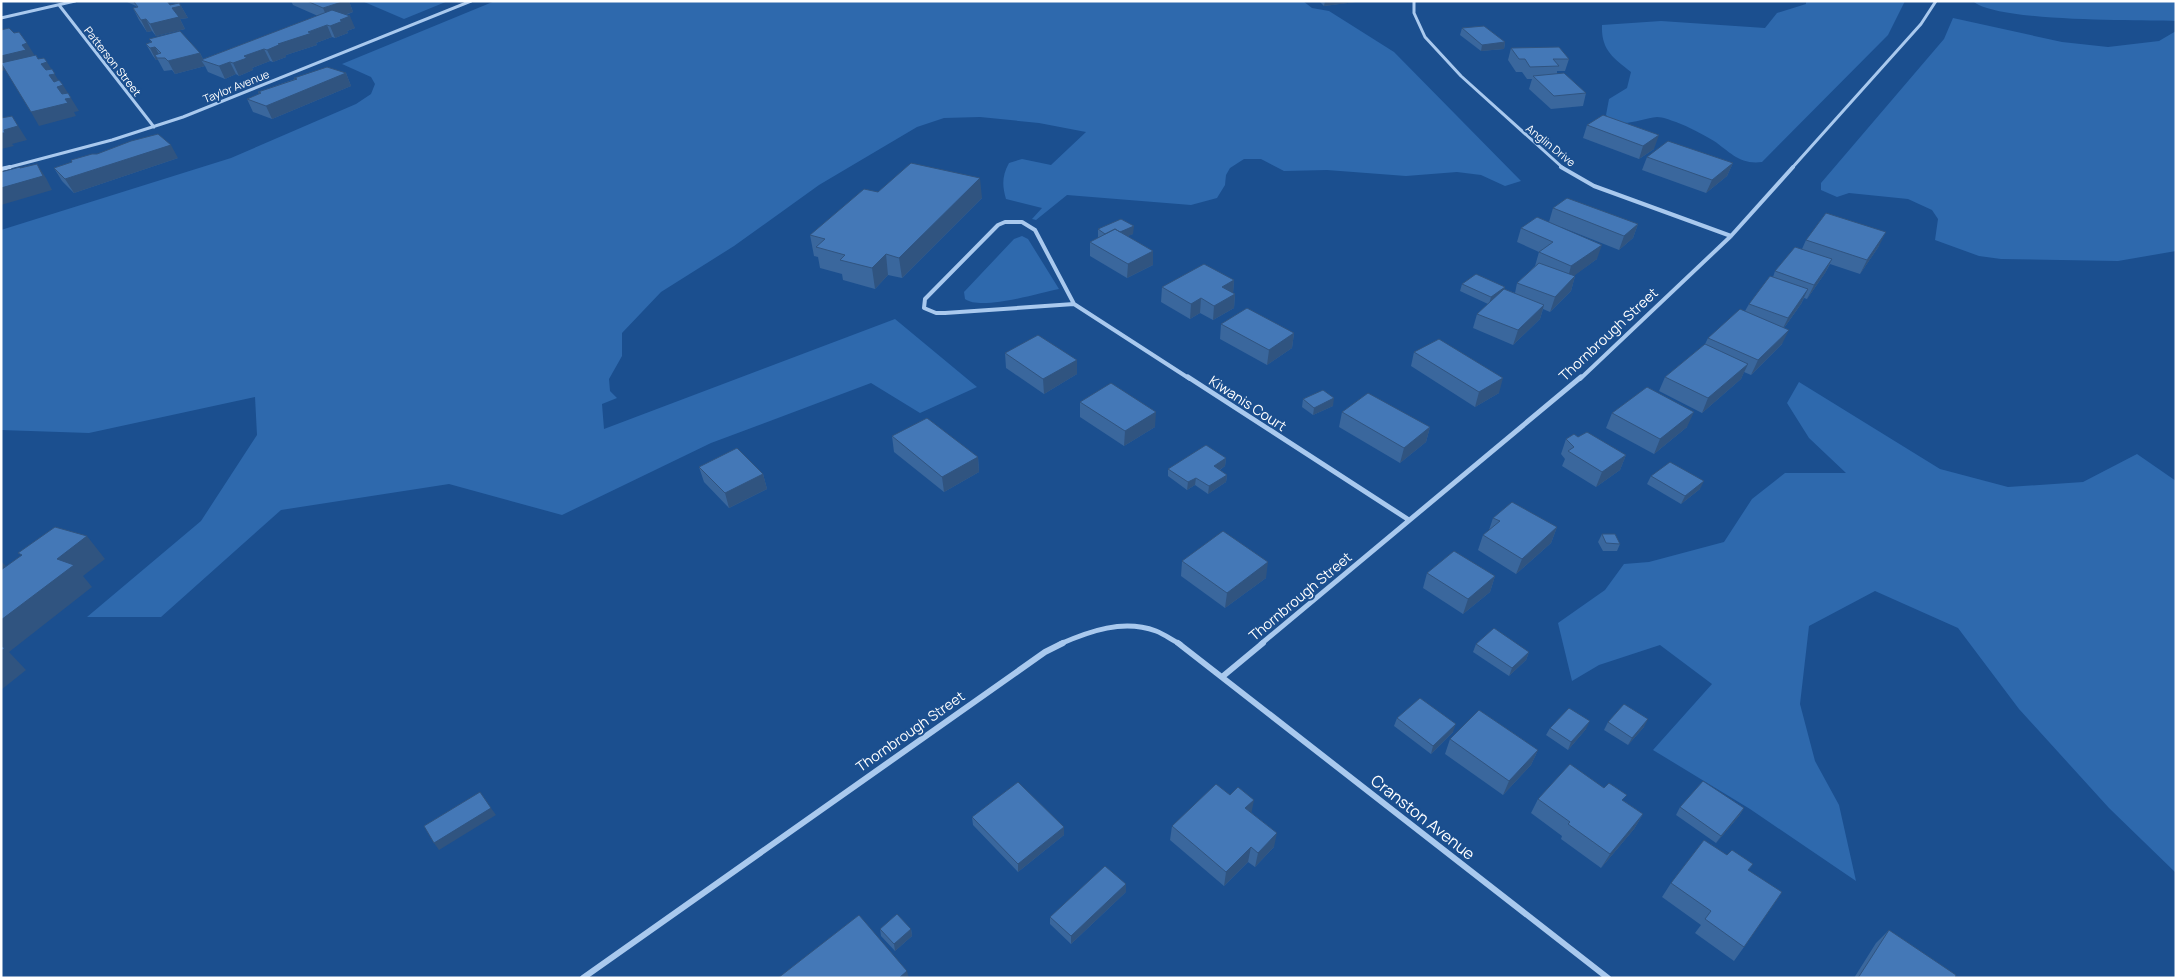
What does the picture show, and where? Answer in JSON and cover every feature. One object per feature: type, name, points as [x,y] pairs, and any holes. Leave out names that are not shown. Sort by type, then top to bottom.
[{"type":"street","points":[[1,18],[75,1]]},
{"type":"street","name":"Taylor Avenue","points":[[1,170],[154,127],[471,1]]},
{"type":"street","name":"Anglin Drive","points":[[1414,1],[1414,13],[1425,37],[1462,76],[1557,164],[1594,186],[1731,236]]},
{"type":"street","name":"Thornbrough Street","points":[[583,978],[1045,652],[1075,637],[1104,628],[1124,626],[1156,631],[1181,645],[1222,677],[1575,383],[1731,236],[1921,24],[1936,1]]},
{"type":"street","name":"Patterson Street","points":[[59,5],[154,127]]},
{"type":"street","name":"Kiwanis Court","points":[[1074,304],[945,313],[929,311],[922,304],[998,225],[1014,221],[1022,222],[1038,235],[1074,304],[1409,520]]},
{"type":"street","name":"Cranston Avenue","points":[[1222,677],[1608,978]]},
{"type":"shaded area","points":[[362,1],[448,1],[404,19]]},
{"type":"shaded area","points":[[495,1],[1303,1],[1312,8],[1329,11],[1394,52],[1521,181],[1505,186],[1481,175],[1457,172],[1406,176],[1327,170],[1284,171],[1261,159],[1244,159],[1230,168],[1226,175],[1225,185],[1217,198],[1191,205],[1067,195],[1036,220],[1032,219],[1042,208],[1006,199],[1003,181],[1009,163],[1022,159],[1051,165],[1086,132],[1039,123],[980,117],[944,118],[917,127],[819,185],[734,246],[661,292],[622,333],[622,356],[609,379],[610,391],[617,398],[602,404],[604,429],[895,319],[977,387],[920,413],[871,383],[711,443],[562,515],[449,484],[281,510],[161,617],[87,617],[201,521],[257,435],[255,397],[89,433],[1,430],[1,230],[231,158],[356,104],[371,94],[375,84],[371,77],[342,64]]},
{"type":"shaded area","points":[[1806,1],[1905,1],[1888,35],[1762,162],[1741,160],[1705,136],[1686,126],[1666,119],[1657,117],[1624,123],[1611,120],[1606,115],[1609,99],[1627,88],[1631,72],[1609,53],[1602,34],[1602,25],[1661,21],[1765,28],[1777,13],[1806,4]]},
{"type":"shaded area","points":[[1973,1],[2176,1],[2176,21],[2101,20],[2037,16],[1986,8]]},
{"type":"shaded area","points":[[1953,18],[2062,42],[2108,47],[2159,41],[2176,31],[2176,251],[2118,261],[2001,259],[1979,256],[1935,240],[1938,219],[1932,210],[1908,199],[1849,193],[1837,197],[1821,190],[1821,183],[1944,39]]},
{"type":"shaded area","points":[[1022,236],[1028,239],[1059,289],[996,302],[973,302],[965,299],[964,292],[1014,239]]},
{"type":"shaded area","points":[[1799,382],[1940,469],[2008,487],[2083,482],[2137,454],[2176,481],[2176,873],[2109,808],[2019,709],[1958,628],[1875,591],[1809,626],[1800,704],[1815,761],[1839,805],[1856,881],[1750,809],[1653,750],[1712,684],[1660,645],[1599,665],[1572,681],[1558,623],[1605,590],[1624,564],[1649,562],[1724,542],[1752,499],[1785,473],[1846,473],[1809,438],[1787,403]]},
{"type":"building","points":[[167,1],[170,5],[179,3],[181,6],[172,8],[179,17],[150,24],[146,19],[141,20],[133,8],[138,7],[134,2]]},
{"type":"building","points":[[307,1],[345,1],[323,8]]},
{"type":"building","points":[[332,10],[350,16],[340,20],[343,21],[308,32],[312,33],[278,44],[281,44],[267,50],[264,49],[244,56],[247,58],[233,63],[230,62],[219,66],[201,60]]},
{"type":"building","points":[[1484,26],[1505,42],[1482,45],[1462,28]]},
{"type":"building","points":[[9,28],[14,33],[19,32],[27,43],[22,45],[26,50],[1,56],[1,30]]},
{"type":"building","points":[[180,31],[200,53],[168,61],[165,58],[157,58],[155,55],[161,53],[155,47],[150,48],[146,44],[152,42],[149,39]]},
{"type":"building","points":[[1559,47],[1569,59],[1553,59],[1559,66],[1530,67],[1525,59],[1519,59],[1511,48]]},
{"type":"building","points":[[36,55],[38,59],[44,58],[47,62],[41,64],[46,70],[52,69],[55,74],[49,75],[54,82],[59,80],[63,85],[57,87],[62,94],[68,93],[71,98],[65,99],[68,103],[31,112],[1,63]]},
{"type":"building","points":[[327,67],[346,73],[266,106],[247,99],[261,93],[258,92]]},
{"type":"building","points":[[1564,73],[1586,93],[1554,96],[1533,76]]},
{"type":"building","points":[[1603,115],[1659,135],[1643,146],[1587,125]]},
{"type":"building","points":[[12,116],[18,126],[4,130],[5,133],[1,133],[1,118]]},
{"type":"building","points":[[158,134],[171,145],[65,179],[54,168],[72,162],[71,160],[97,154],[131,141]]},
{"type":"building","points":[[1668,141],[1733,163],[1712,180],[1647,157]]},
{"type":"building","points":[[911,163],[980,178],[899,258],[886,254],[872,268],[840,260],[845,255],[816,247],[825,239],[810,235],[864,189],[878,192]]},
{"type":"building","points":[[37,164],[43,176],[1,188],[1,172]]},
{"type":"building","points":[[1567,198],[1638,224],[1624,236],[1553,208]]},
{"type":"building","points":[[1826,213],[1886,232],[1867,260],[1806,240]]},
{"type":"building","points":[[1537,217],[1602,245],[1571,266],[1539,252],[1553,242],[1521,228]]},
{"type":"building","points":[[1121,219],[1134,226],[1120,232],[1115,229],[1105,234],[1098,229]]},
{"type":"building","points":[[1115,229],[1153,251],[1128,264],[1090,242]]},
{"type":"building","points":[[1795,247],[1832,259],[1814,285],[1775,271]]},
{"type":"building","points":[[1539,263],[1575,276],[1555,297],[1517,283]]},
{"type":"building","points":[[1204,264],[1234,280],[1222,287],[1235,294],[1214,306],[1201,298],[1191,304],[1162,287]]},
{"type":"building","points":[[1476,274],[1505,287],[1491,297],[1462,284]]},
{"type":"building","points":[[1770,276],[1808,289],[1788,318],[1749,304]]},
{"type":"building","points":[[1504,289],[1544,305],[1518,330],[1477,314]]},
{"type":"building","points":[[1247,308],[1294,333],[1269,350],[1221,324]]},
{"type":"building","points":[[1740,309],[1789,330],[1758,360],[1708,338]]},
{"type":"building","points":[[1038,335],[1077,360],[1043,379],[1005,353]]},
{"type":"building","points":[[1439,339],[1503,378],[1479,392],[1414,352]]},
{"type":"building","points":[[1705,344],[1748,364],[1708,398],[1665,377]]},
{"type":"building","points":[[1111,383],[1156,412],[1125,431],[1080,402]]},
{"type":"building","points":[[1647,387],[1694,412],[1660,439],[1612,413]]},
{"type":"building","points":[[1323,390],[1334,398],[1314,408],[1303,399]]},
{"type":"building","points":[[1368,393],[1430,427],[1404,448],[1342,412]]},
{"type":"building","points":[[927,418],[978,457],[942,477],[892,436]]},
{"type":"building","points":[[1587,432],[1626,455],[1602,472],[1568,451],[1574,447],[1566,439],[1574,434],[1578,437]]},
{"type":"building","points":[[1206,445],[1226,458],[1214,466],[1227,475],[1209,486],[1196,478],[1188,482],[1168,469]]},
{"type":"building","points":[[737,448],[763,474],[725,493],[699,467]]},
{"type":"building","points":[[1670,462],[1704,481],[1685,496],[1651,476]]},
{"type":"building","points":[[1512,502],[1557,527],[1522,559],[1483,535],[1500,521],[1493,518]]},
{"type":"building","points":[[55,527],[87,536],[57,559],[74,565],[1,620],[1,570],[22,555],[18,553]]},
{"type":"building","points":[[1223,531],[1268,562],[1227,593],[1182,561]]},
{"type":"building","points":[[1602,534],[1615,534],[1620,544],[1606,543]]},
{"type":"building","points":[[1454,551],[1495,576],[1468,599],[1427,573]]},
{"type":"building","points":[[1494,628],[1529,652],[1512,668],[1476,644]]},
{"type":"building","points":[[1420,698],[1456,724],[1433,746],[1397,718]]},
{"type":"building","points":[[1624,704],[1648,719],[1632,738],[1608,722]]},
{"type":"building","points":[[1569,708],[1590,721],[1571,742],[1550,728]]},
{"type":"building","points":[[1479,710],[1538,750],[1509,781],[1450,739]]},
{"type":"building","points":[[1570,764],[1604,788],[1609,783],[1627,795],[1622,800],[1643,814],[1610,854],[1568,824],[1570,822],[1538,799]]},
{"type":"building","points":[[1703,781],[1744,808],[1721,836],[1680,807]]},
{"type":"building","points":[[1018,782],[1064,827],[1018,864],[972,817]]},
{"type":"building","points":[[1216,784],[1230,795],[1238,787],[1254,800],[1245,808],[1277,833],[1258,853],[1251,847],[1226,872],[1172,826]]},
{"type":"building","points":[[480,792],[491,808],[434,843],[424,826]]},
{"type":"building","points":[[1704,840],[1727,855],[1732,850],[1753,864],[1748,870],[1782,892],[1744,947],[1705,919],[1711,911],[1671,883]]},
{"type":"building","points":[[1105,866],[1126,884],[1071,936],[1050,917]]},
{"type":"building","points":[[897,914],[911,929],[894,944],[880,929]]},
{"type":"building","points":[[859,915],[907,971],[899,978],[778,978]]},
{"type":"building","points":[[1889,930],[1956,975],[1955,978],[1858,978]]}]
